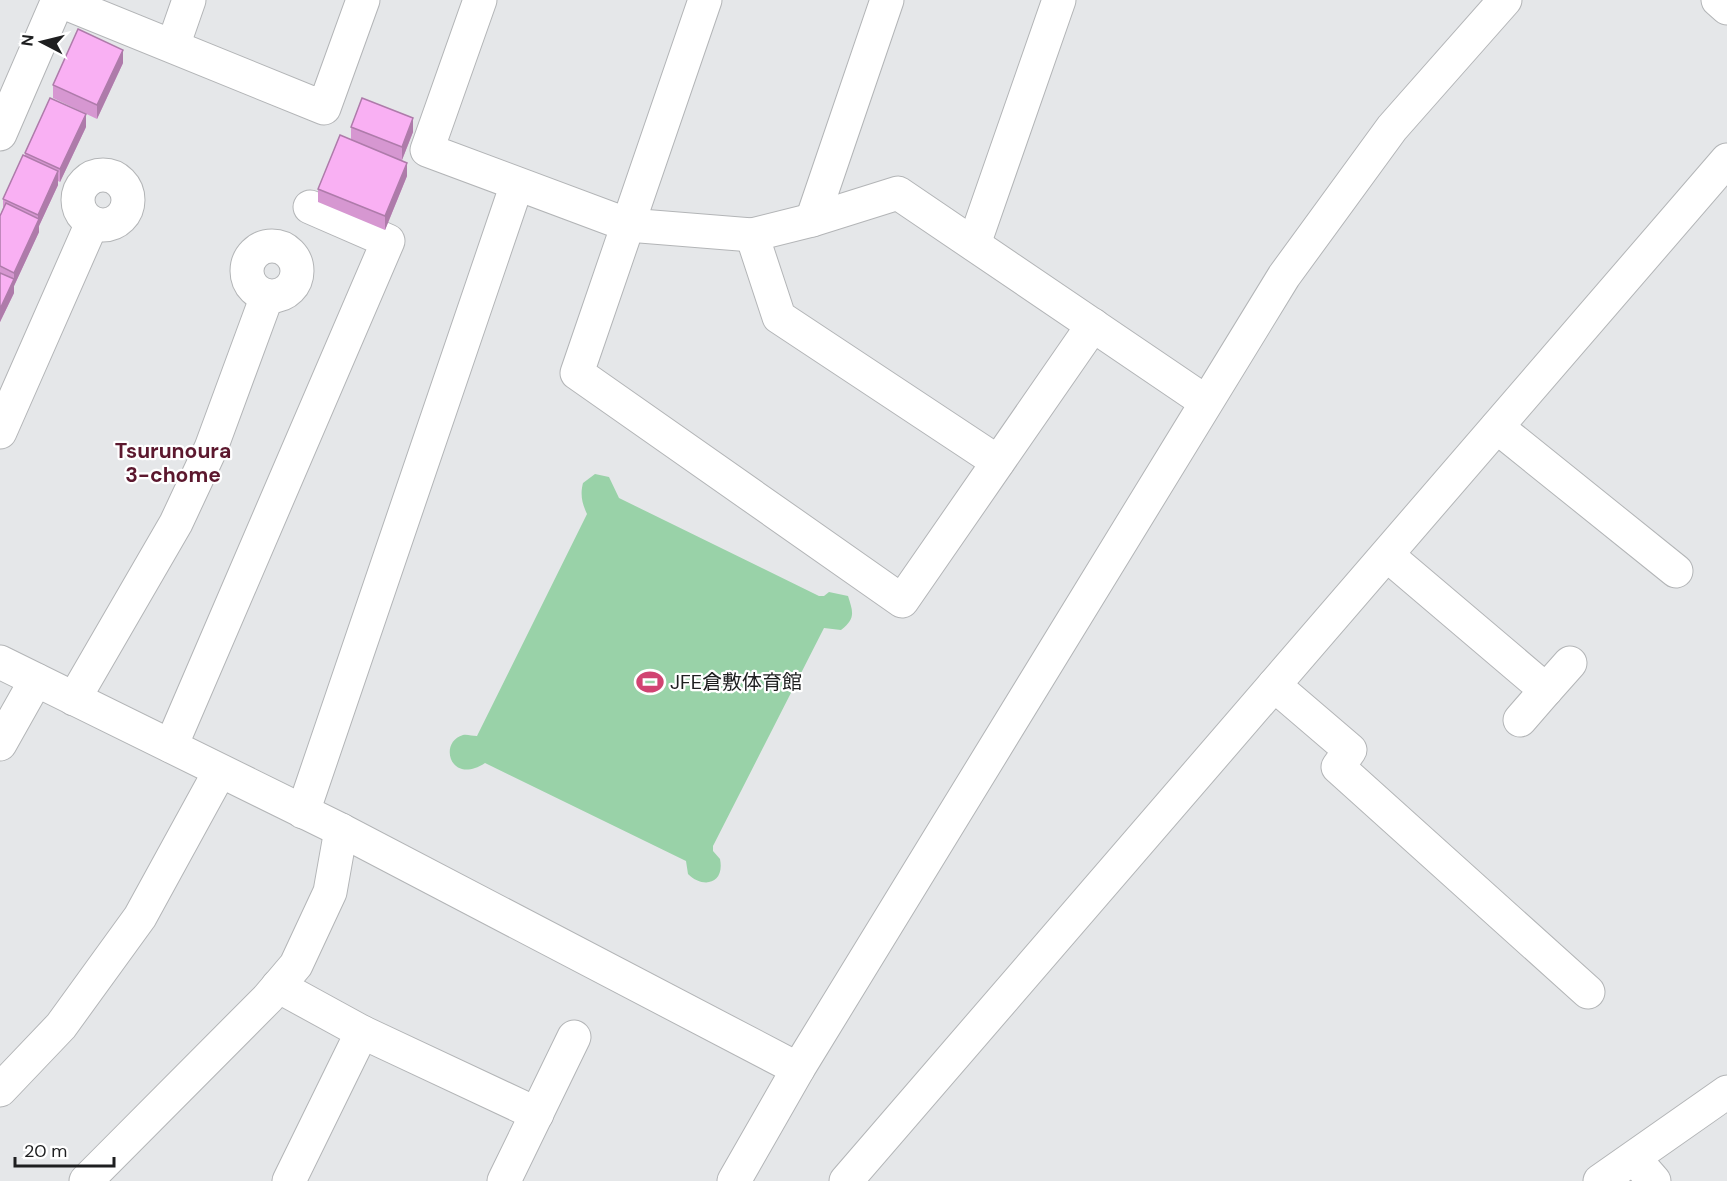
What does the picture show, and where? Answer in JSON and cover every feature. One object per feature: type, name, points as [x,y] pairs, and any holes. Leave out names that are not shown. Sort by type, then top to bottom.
[{"type":"street","points":[[0,134],[58,0],[324,108],[363,0]]},
{"type":"street","points":[[173,46],[189,0]]},
{"type":"street","points":[[480,0],[427,150],[628,225],[752,235],[812,220],[898,193],[1206,402]]},
{"type":"street","points":[[705,0],[577,373],[902,601],[1093,325]]},
{"type":"street","points":[[812,220],[887,0]]},
{"type":"street","points":[[974,244],[1059,0]]},
{"type":"street","points":[[734,1181],[798,1069],[1284,276],[1392,128],[1505,0]]},
{"type":"street","points":[[1718,0],[1727,8]]},
{"type":"street","points":[[846,1181],[1727,160]]},
{"type":"street","points":[[303,812],[517,184]]},
{"type":"street","points":[[171,746],[388,241],[310,207]]},
{"type":"street","points":[[0,432],[92,222]]},
{"type":"street","points":[[752,235],[779,317],[998,462]]},
{"type":"street","points":[[74,699],[176,523],[211,448],[267,296]]},
{"type":"street","points":[[1497,427],[1676,571]]},
{"type":"street","points":[[1387,555],[1546,690]]},
{"type":"street","points":[[0,662],[340,830],[798,1069]]},
{"type":"street","points":[[1520,720],[1570,663]]},
{"type":"street","points":[[0,744],[36,680]]},
{"type":"street","points":[[1274,686],[1350,750],[1338,767],[1588,992]]},
{"type":"street","points":[[0,1090],[61,1026],[140,917],[220,771]]},
{"type":"street","points":[[86,1181],[296,965],[330,892],[340,830]]},
{"type":"street","points":[[278,986],[362,1032],[537,1114]]},
{"type":"street","points":[[289,1181],[362,1032]]},
{"type":"street","points":[[504,1181],[574,1037]]},
{"type":"street","points":[[1600,1181],[1644,1169],[1727,1092]]},
{"type":"green space","name":"JFE倉敷体育館","points":[[595,474],[609,477],[619,498],[819,596],[824,596],[829,592],[848,596],[850,602],[852,614],[846,626],[841,630],[824,628],[713,846],[713,851],[720,859],[721,867],[716,879],[712,882],[700,882],[694,879],[688,874],[686,861],[485,763],[473,769],[463,769],[451,760],[451,746],[455,739],[465,735],[477,736],[587,514],[582,499],[582,487],[583,483]]},
{"type":"building","points":[[78,29],[123,50],[97,105],[53,85]]},
{"type":"building","points":[[50,98],[86,114],[60,169],[25,153]]},
{"type":"building","points":[[362,98],[413,118],[402,147],[351,127]]},
{"type":"building","points":[[340,135],[407,163],[385,216],[318,189]]},
{"type":"building","points":[[23,155],[58,171],[38,215],[3,199]]},
{"type":"building","points":[[6,203],[39,219],[14,273],[0,266],[0,216]]},
{"type":"building","points":[[0,273],[14,279],[0,309]]},
{"type":"place","name":"JFE倉敷体育館","points":[[650,682]]},
{"type":"district","name":"Tsurunoura 3-chome","points":[[173,463]]}]
